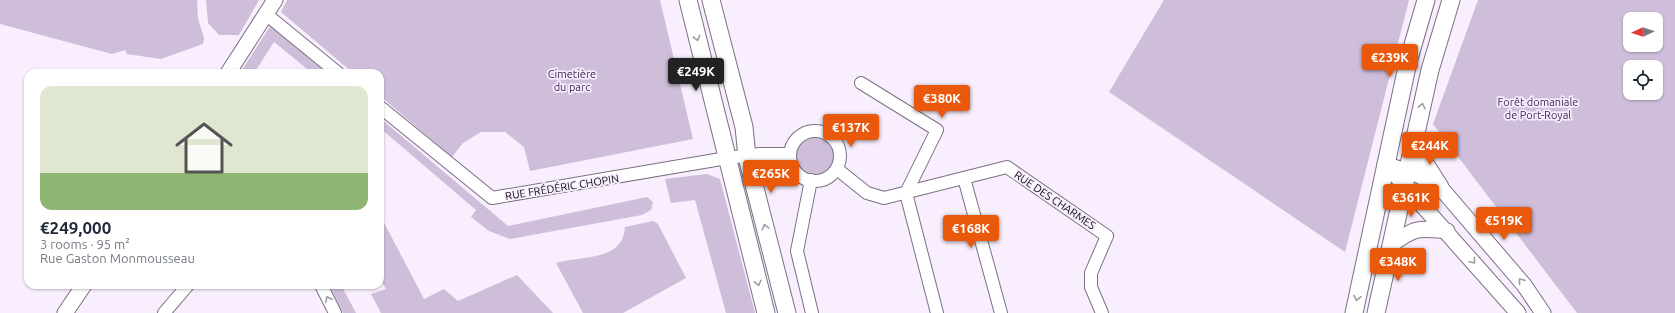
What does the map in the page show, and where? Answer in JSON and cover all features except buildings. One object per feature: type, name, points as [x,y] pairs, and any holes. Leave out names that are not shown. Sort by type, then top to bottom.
[{"type":"main road","points":[[688,0],[766,313]]},
{"type":"main road","points":[[711,0],[744,127],[747,157],[787,313]]},
{"type":"main road","points":[[1354,313],[1408,62],[1426,0]]},
{"type":"main road","points":[[1376,313],[1430,70],[1451,0]]},
{"type":"main road","points":[[1415,138],[1424,162],[1440,188]]},
{"type":"street","points":[[231,69],[267,15],[275,0]]},
{"type":"street","points":[[267,15],[333,69]]},
{"type":"street","points":[[860,82],[937,130],[906,193],[937,313]]},
{"type":"street","name":"RUE FRÉDÉRIC CHOPIN","points":[[384,110],[492,198],[727,158],[747,157],[760,154],[790,154]]},
{"type":"street","points":[[820,131],[828,134],[839,146],[840,161],[837,169],[826,179],[811,180],[798,174],[790,161],[792,145],[797,138],[808,132],[820,131]]},
{"type":"street","points":[[1385,164],[1406,178],[1440,188],[1524,285],[1543,313]]},
{"type":"street","name":"RUE DES CHARMES","points":[[837,169],[867,193],[884,198],[1007,167],[1107,236],[1091,273],[1091,287],[1102,313]]},
{"type":"street","points":[[964,178],[1001,313]]},
{"type":"street","points":[[1406,178],[1447,231],[1518,313]]},
{"type":"street","points":[[811,180],[797,251],[812,313]]},
{"type":"street","points":[[1390,245],[1411,231],[1422,229],[1447,231]]},
{"type":"street","points":[[65,313],[81,289]]},
{"type":"street","points":[[164,313],[185,289]]},
{"type":"street","points":[[323,289],[335,313]]},
{"type":"green space","points":[[0,0],[197,0],[198,18],[204,38],[203,44],[161,59],[127,54],[125,50],[112,54],[0,24]]},
{"type":"green space","points":[[206,0],[259,0],[239,35],[219,35],[208,23]]},
{"type":"green space","name":"Cimetière du parc","points":[[287,0],[660,0],[693,139],[530,171],[524,147],[505,132],[481,132],[463,143],[452,157],[384,99],[384,69],[348,69],[281,12]]},
{"type":"green space","points":[[1164,0],[1409,0],[1345,252],[1109,92]]},
{"type":"green space","name":"Forêt domaniale de Port-Royal","points":[[1478,0],[1675,0],[1675,313],[1577,313],[1433,124]]},
{"type":"green space","points":[[271,25],[322,69],[307,69],[274,42],[257,69],[243,69]]},
{"type":"green space","points":[[384,121],[508,226],[647,197],[653,202],[651,210],[642,215],[510,239],[489,231],[471,217],[476,210],[384,131]]},
{"type":"green space","points":[[816,136],[830,142],[836,156],[830,170],[816,176],[802,170],[796,156],[802,142]]},
{"type":"green space","points":[[707,174],[720,179],[755,313],[726,313],[695,200],[671,203],[665,179]]},
{"type":"green space","points":[[653,221],[658,224],[686,278],[623,313],[583,313],[556,263],[609,252],[617,246],[623,238],[625,227]]},
{"type":"green space","points":[[384,223],[424,299],[444,289],[458,301],[517,275],[553,313],[381,313],[371,294],[386,289],[384,285]]},
{"type":"green space","points":[[331,289],[343,289],[356,313],[343,313]]}]
